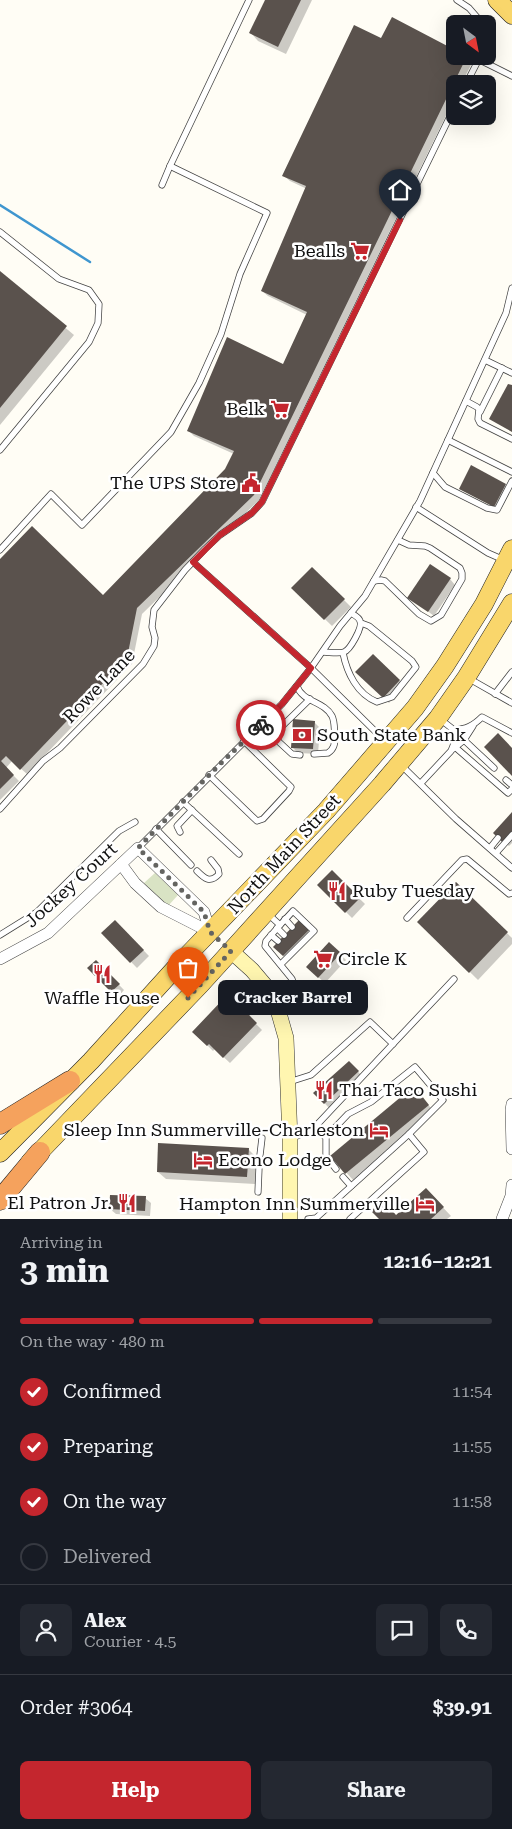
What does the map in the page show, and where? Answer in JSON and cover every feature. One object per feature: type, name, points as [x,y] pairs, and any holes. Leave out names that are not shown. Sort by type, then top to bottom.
[{"type":"highway","points":[[0,1124],[70,1082]]},
{"type":"highway","points":[[0,1200],[40,1152]]},
{"type":"main road","points":[[497,0],[512,15]]},
{"type":"main road","name":"North Main Street","points":[[0,1153],[70,1082],[326,811],[415,708],[446,666],[484,604],[509,555]]},
{"type":"main road","name":"North Main Street","points":[[0,1192],[231,951],[400,764],[438,718],[467,678],[512,603]]},
{"type":"main road","points":[[210,932],[252,970],[274,996],[286,1038],[290,1139],[290,1219]]},
{"type":"street","points":[[138,848],[204,912],[210,932]]},
{"type":"street","name":"Jockey Court","points":[[0,959],[48,933],[138,848]]},
{"type":"street","points":[[121,864],[135,883],[160,907],[210,932]]},
{"type":"street","points":[[512,1104],[512,1149]]},
{"type":"street","points":[[502,1219],[511,1196],[512,1184]]},
{"type":"lane","points":[[162,185],[249,0]]},
{"type":"lane","points":[[457,0],[475,15]]},
{"type":"lane","points":[[493,65],[512,76]]},
{"type":"lane","name":"Rowe Lane","points":[[0,809],[43,761],[60,748],[148,658],[154,646],[155,638],[152,627],[154,610],[193,562],[220,535],[252,513],[262,502],[446,124]]},
{"type":"lane","points":[[0,550],[51,494],[82,525],[171,432],[203,375],[221,334],[240,274],[267,213],[170,166]]},
{"type":"lane","points":[[0,232],[59,279],[89,290],[99,304],[98,323],[88,342],[0,450]]},
{"type":"lane","points":[[138,848],[263,723],[297,686],[374,581],[433,473],[506,313],[512,288]]},
{"type":"lane","points":[[485,360],[512,373]]},
{"type":"lane","points":[[502,368],[478,419],[480,424],[512,439]]},
{"type":"lane","points":[[466,401],[478,407],[480,412]]},
{"type":"lane","points":[[448,440],[512,472]]},
{"type":"lane","points":[[433,473],[445,487],[486,508],[497,510],[512,481]]},
{"type":"lane","points":[[416,507],[488,553],[509,555]]},
{"type":"lane","points":[[374,581],[381,580],[389,584],[419,614],[431,621],[441,615],[462,579],[460,568],[430,548],[409,545],[398,540]]},
{"type":"lane","points":[[193,562],[311,668],[386,741]]},
{"type":"lane","points":[[323,652],[343,653],[349,648],[361,628],[358,617],[351,614]]},
{"type":"lane","points":[[343,653],[346,667],[353,680],[371,700],[377,702],[392,697],[416,667],[412,661],[368,626],[361,623]]},
{"type":"lane","points":[[495,694],[512,672]]},
{"type":"lane","points":[[467,678],[512,703]]},
{"type":"lane","points":[[297,686],[300,693],[320,703],[332,716],[334,747],[328,753],[314,754]]},
{"type":"lane","points":[[273,733],[278,732],[310,698]]},
{"type":"lane","points":[[421,783],[464,740],[482,717],[512,733]]},
{"type":"lane","points":[[438,718],[454,730],[464,730],[475,725]]},
{"type":"lane","points":[[263,723],[292,754],[300,755]]},
{"type":"lane","points":[[453,749],[456,742],[454,730]]},
{"type":"lane","points":[[464,740],[494,768]]},
{"type":"lane","points":[[209,775],[257,821],[263,819],[289,792],[291,787],[244,741]]},
{"type":"lane","points":[[453,749],[508,793],[512,787],[506,780]]},
{"type":"lane","points":[[400,764],[456,819],[512,868]]},
{"type":"lane","points":[[183,802],[239,854]]},
{"type":"lane","points":[[180,832],[177,826],[192,810]]},
{"type":"lane","points":[[0,935],[37,912],[119,831],[135,822]]},
{"type":"lane","points":[[156,829],[191,865]]},
{"type":"lane","points":[[496,854],[512,835]]},
{"type":"lane","points":[[490,848],[498,838]]},
{"type":"lane","points":[[407,918],[462,860],[467,859],[509,894],[512,893]]},
{"type":"lane","points":[[197,871],[205,879],[211,880],[215,878],[218,874],[218,869],[211,860]]},
{"type":"lane","points":[[277,1006],[292,994],[295,988],[292,979],[265,946],[278,926],[293,911],[314,931],[290,952],[281,964]]},
{"type":"lane","points":[[266,912],[284,935]]},
{"type":"lane","points":[[285,920],[292,927]]},
{"type":"lane","points":[[271,935],[278,941]]},
{"type":"lane","points":[[290,1139],[313,1129],[454,980]]},
{"type":"lane","points":[[288,1082],[311,1075],[370,1022],[393,1044]]},
{"type":"lane","points":[[308,1219],[316,1219],[409,1134],[443,1100],[415,1067],[371,1102],[348,1114],[326,1137],[326,1156],[336,1169]]},
{"type":"lane","points":[[313,1129],[326,1137]]},
{"type":"lane","points":[[350,1219],[424,1152],[409,1134]]},
{"type":"lane","points":[[260,1155],[262,1138]]},
{"type":"lane","points":[[258,1192],[259,1168]]},
{"type":"lane","points":[[343,1177],[352,1186]]},
{"type":"green space","points":[[155,873],[178,895],[168,906],[144,883]]},
{"type":"building","points":[[265,0],[301,0],[278,47],[249,33]]},
{"type":"building","points":[[392,17],[446,45],[446,65],[463,65],[458,75],[446,75],[446,99],[254,495],[137,608],[127,658],[20,770],[6,756],[1,761],[14,775],[0,789],[0,559],[32,526],[103,595],[225,469],[234,451],[187,431],[227,337],[283,364],[307,312],[261,291],[306,186],[282,176],[354,25],[381,38]]},
{"type":"building","points":[[0,271],[67,326],[0,408]]},
{"type":"building","points":[[508,384],[512,385],[512,432],[489,419]]},
{"type":"building","points":[[471,465],[506,484],[494,507],[459,489]]},
{"type":"building","points":[[430,564],[451,578],[428,612],[407,598]]},
{"type":"building","points":[[312,567],[345,599],[324,620],[291,588]]},
{"type":"building","points":[[373,654],[400,680],[383,698],[355,672]]},
{"type":"building","points":[[293,719],[315,721],[313,749],[291,748]]},
{"type":"building","points":[[498,733],[512,748],[512,776],[484,747]]},
{"type":"building","points":[[512,812],[512,831],[502,842],[493,833]]},
{"type":"building","points":[[332,870],[360,898],[345,913],[317,885]]},
{"type":"building","points":[[456,882],[508,932],[469,973],[417,922]]},
{"type":"building","points":[[115,920],[144,950],[130,963],[101,933]]},
{"type":"building","points":[[299,920],[309,930],[283,956],[273,947]]},
{"type":"building","points":[[329,942],[341,953],[318,978],[306,967]]},
{"type":"building","points":[[96,960],[120,984],[111,992],[87,968]]},
{"type":"building","points":[[229,993],[257,1023],[223,1058],[209,1044],[207,1046],[192,1032]]},
{"type":"building","points":[[349,1061],[359,1071],[324,1104],[313,1093]]},
{"type":"building","name":"Sleep Inn Summerville-Charleston","points":[[414,1086],[429,1105],[345,1174],[330,1156]]},
{"type":"building","name":"Econo Lodge","points":[[158,1143],[249,1148],[247,1177],[157,1172]]},
{"type":"building","name":"Hampton Inn Summerville","points":[[426,1188],[444,1207],[431,1219],[379,1219],[371,1211],[383,1200],[396,1215]]},
{"type":"building","name":"El Patron Jr.","points":[[110,1195],[146,1196],[145,1211],[109,1209]]},
{"type":"waterway","points":[[0,205],[90,262]]},
{"type":"way so far","points":[[188,998],[231,951],[210,932],[204,912],[138,848],[261,725]]},
{"type":"place","name":"Bealls","points":[[360,251]]},
{"type":"place","name":"Belk","points":[[280,409]]},
{"type":"place","name":"The UPS Store","points":[[251,483]]},
{"type":"place","name":"South State Bank","points":[[302,735]]},
{"type":"place","name":"Ruby Tuesday","points":[[337,891]]},
{"type":"place","name":"Circle K","points":[[323,959]]},
{"type":"place","name":"Waffle House","points":[[102,974]]},
{"type":"place","name":"Cracker Barrel","points":[[188,998]]},
{"type":"place","name":"Thai Taco Sushi","points":[[324,1090]]},
{"type":"place","name":"Sleep Inn Summerville-Charleston","points":[[379,1130]]},
{"type":"place","name":"Econo Lodge","points":[[203,1160]]},
{"type":"place","name":"El Patron Jr.","points":[[127,1203]]},
{"type":"place","name":"Hampton Inn Summerville","points":[[425,1204]]},
{"type":"route","points":[[261,725],[282,704],[311,668],[193,562],[220,535],[252,513],[262,502],[400,220]]}]
